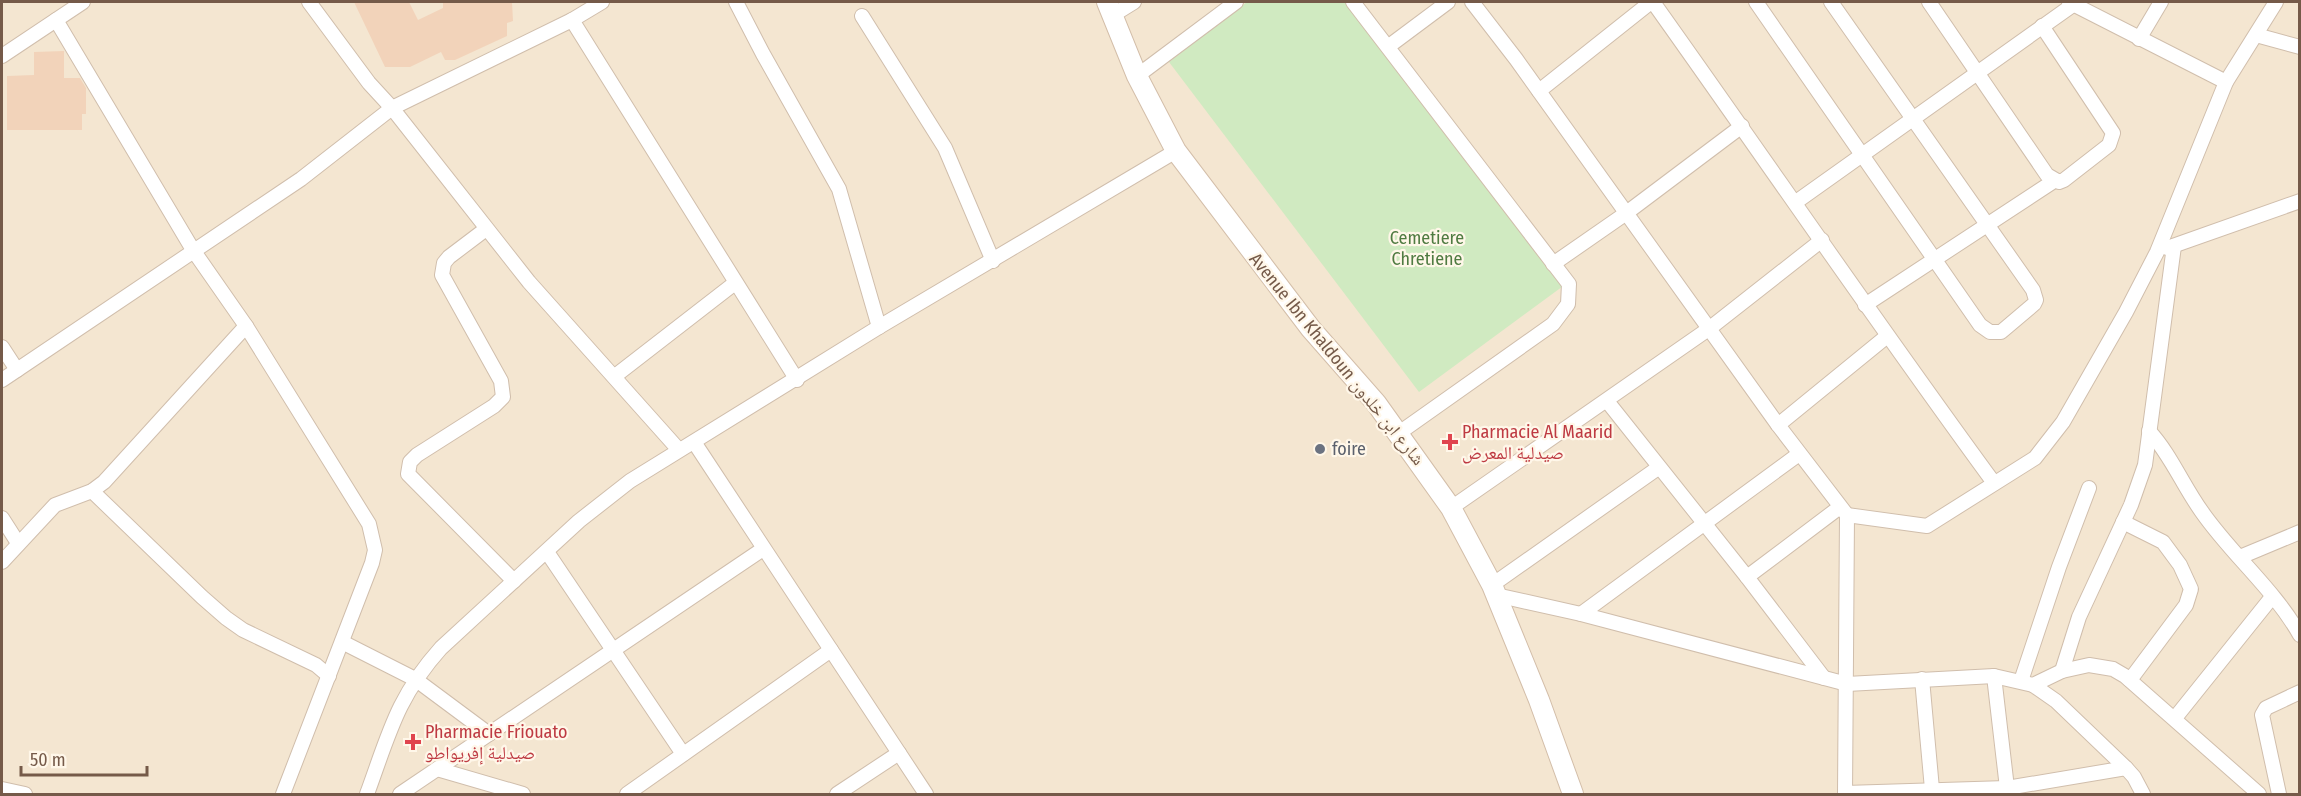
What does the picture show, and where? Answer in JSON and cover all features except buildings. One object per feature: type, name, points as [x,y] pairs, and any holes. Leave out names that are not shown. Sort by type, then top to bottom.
[{"type":"street","points":[[2,56],[83,2]]},
{"type":"street","points":[[309,2],[369,83],[392,108],[529,282],[679,450]]},
{"type":"street","points":[[2,380],[301,179],[392,108],[572,20],[602,2]]},
{"type":"street","points":[[736,2],[839,189],[879,327]]},
{"type":"street","points":[[1110,8],[1134,2]]},
{"type":"street","points":[[1137,76],[1236,2]]},
{"type":"street","points":[[1353,2],[1389,46],[1569,284],[1568,304],[1563,314],[1553,324],[1399,433]]},
{"type":"street","points":[[1389,46],[1448,2]]},
{"type":"street","points":[[1472,2],[1778,425],[1843,511],[1845,794],[1932,789],[2007,788],[2022,790],[2126,768]]},
{"type":"street","points":[[1539,92],[1652,2],[1796,202],[1886,337],[1995,483]]},
{"type":"street","points":[[1756,2],[1980,325],[1990,332],[2001,332],[2029,309],[2036,300],[2035,295],[1831,2]]},
{"type":"street","points":[[1929,2],[2047,175],[2054,181]]},
{"type":"street","points":[[1796,202],[1862,152],[1914,120],[2073,2],[2139,39],[2226,82]]},
{"type":"street","points":[[2139,39],[2162,2]]},
{"type":"street","points":[[1747,577],[1843,511],[1927,526],[2035,458],[2063,422],[2121,322],[2157,252],[2226,82],[2276,2]]},
{"type":"street","name":"Avenue Ibn Khaldoun شارع ابن خلدون","points":[[1110,8],[1137,76],[1176,151],[1311,329],[1399,433],[1451,508],[1494,590],[1539,700],[1574,795]]},
{"type":"street","points":[[862,16],[945,148],[993,261]]},
{"type":"street","points":[[56,20],[193,250],[246,326],[355,501],[374,537],[372,563],[283,795]]},
{"type":"street","points":[[572,20],[797,380]]},
{"type":"street","points":[[1865,305],[2054,181],[2064,180],[2109,145],[2113,133],[2042,26]]},
{"type":"street","points":[[2256,34],[2300,47]]},
{"type":"street","points":[[1553,264],[1625,214],[1742,126]]},
{"type":"street","points":[[367,795],[392,723],[415,679],[441,648],[604,501],[679,450],[797,380],[879,327],[1176,151]]},
{"type":"street","points":[[2157,252],[2300,201]]},
{"type":"street","points":[[486,229],[449,257],[444,263],[442,275],[501,381],[503,397],[494,406],[414,458],[410,462],[408,474],[514,581]]},
{"type":"street","points":[[1451,508],[1710,328],[1822,240]]},
{"type":"street","points":[[2062,671],[2082,609],[2123,522],[2145,465],[2174,246]]},
{"type":"street","points":[[615,376],[735,283]]},
{"type":"street","points":[[2,562],[56,505],[92,491],[104,482],[246,326]]},
{"type":"street","points":[[1778,425],[1886,337]]},
{"type":"street","points":[[2,347],[17,370]]},
{"type":"street","points":[[1607,401],[1824,678]]},
{"type":"street","points":[[2149,431],[2162,445],[2202,513],[2297,626]]},
{"type":"street","points":[[694,442],[926,795]]},
{"type":"street","points":[[1581,614],[1706,525],[1800,454]]},
{"type":"street","points":[[1494,590],[1658,468]]},
{"type":"street","points":[[2027,683],[2059,567],[2089,488]]},
{"type":"street","points":[[92,491],[201,597],[226,618],[243,630],[316,665],[329,676]]},
{"type":"street","points":[[2,518],[18,543]]},
{"type":"street","points":[[2123,522],[2163,542],[2180,565],[2191,589],[2186,605],[2130,680]]},
{"type":"street","points":[[2240,557],[2300,532]]},
{"type":"street","points":[[400,795],[763,549]]},
{"type":"street","points":[[547,552],[614,648],[683,754]]},
{"type":"street","points":[[1494,590],[1846,684],[1994,676],[2027,683],[2056,701],[2126,768],[2134,777],[2143,795]]},
{"type":"street","points":[[2175,718],[2272,597]]},
{"type":"street","points":[[342,642],[415,679],[489,734]]},
{"type":"street","points":[[627,795],[831,650]]},
{"type":"street","points":[[2027,683],[2089,665],[2113,669],[2130,680],[2175,718],[2259,795]]},
{"type":"street","points":[[1994,676],[2007,788]]},
{"type":"street","points":[[1922,679],[1932,789]]},
{"type":"street","points":[[2279,795],[2262,715],[2266,708],[2300,692]]},
{"type":"street","points":[[837,795],[898,753]]},
{"type":"street","points":[[437,769],[514,794]]},
{"type":"street","points":[[2,789],[25,795]]},
{"type":"shaded area","points":[[2,2],[2299,2],[2299,794],[2,794]]},
{"type":"green space","name":"Cemetiere Chretiene","points":[[1247,2],[1357,2],[1570,281],[1419,392],[1169,62]]},
{"type":"place","name":"Pharmacie Al Maarid صيدلية المعرض","points":[[1450,442]]},
{"type":"place","name":"foire","points":[[1320,449]]},
{"type":"place","name":"Pharmacie Friouato صيدلية إفريواطو","points":[[413,742]]}]
